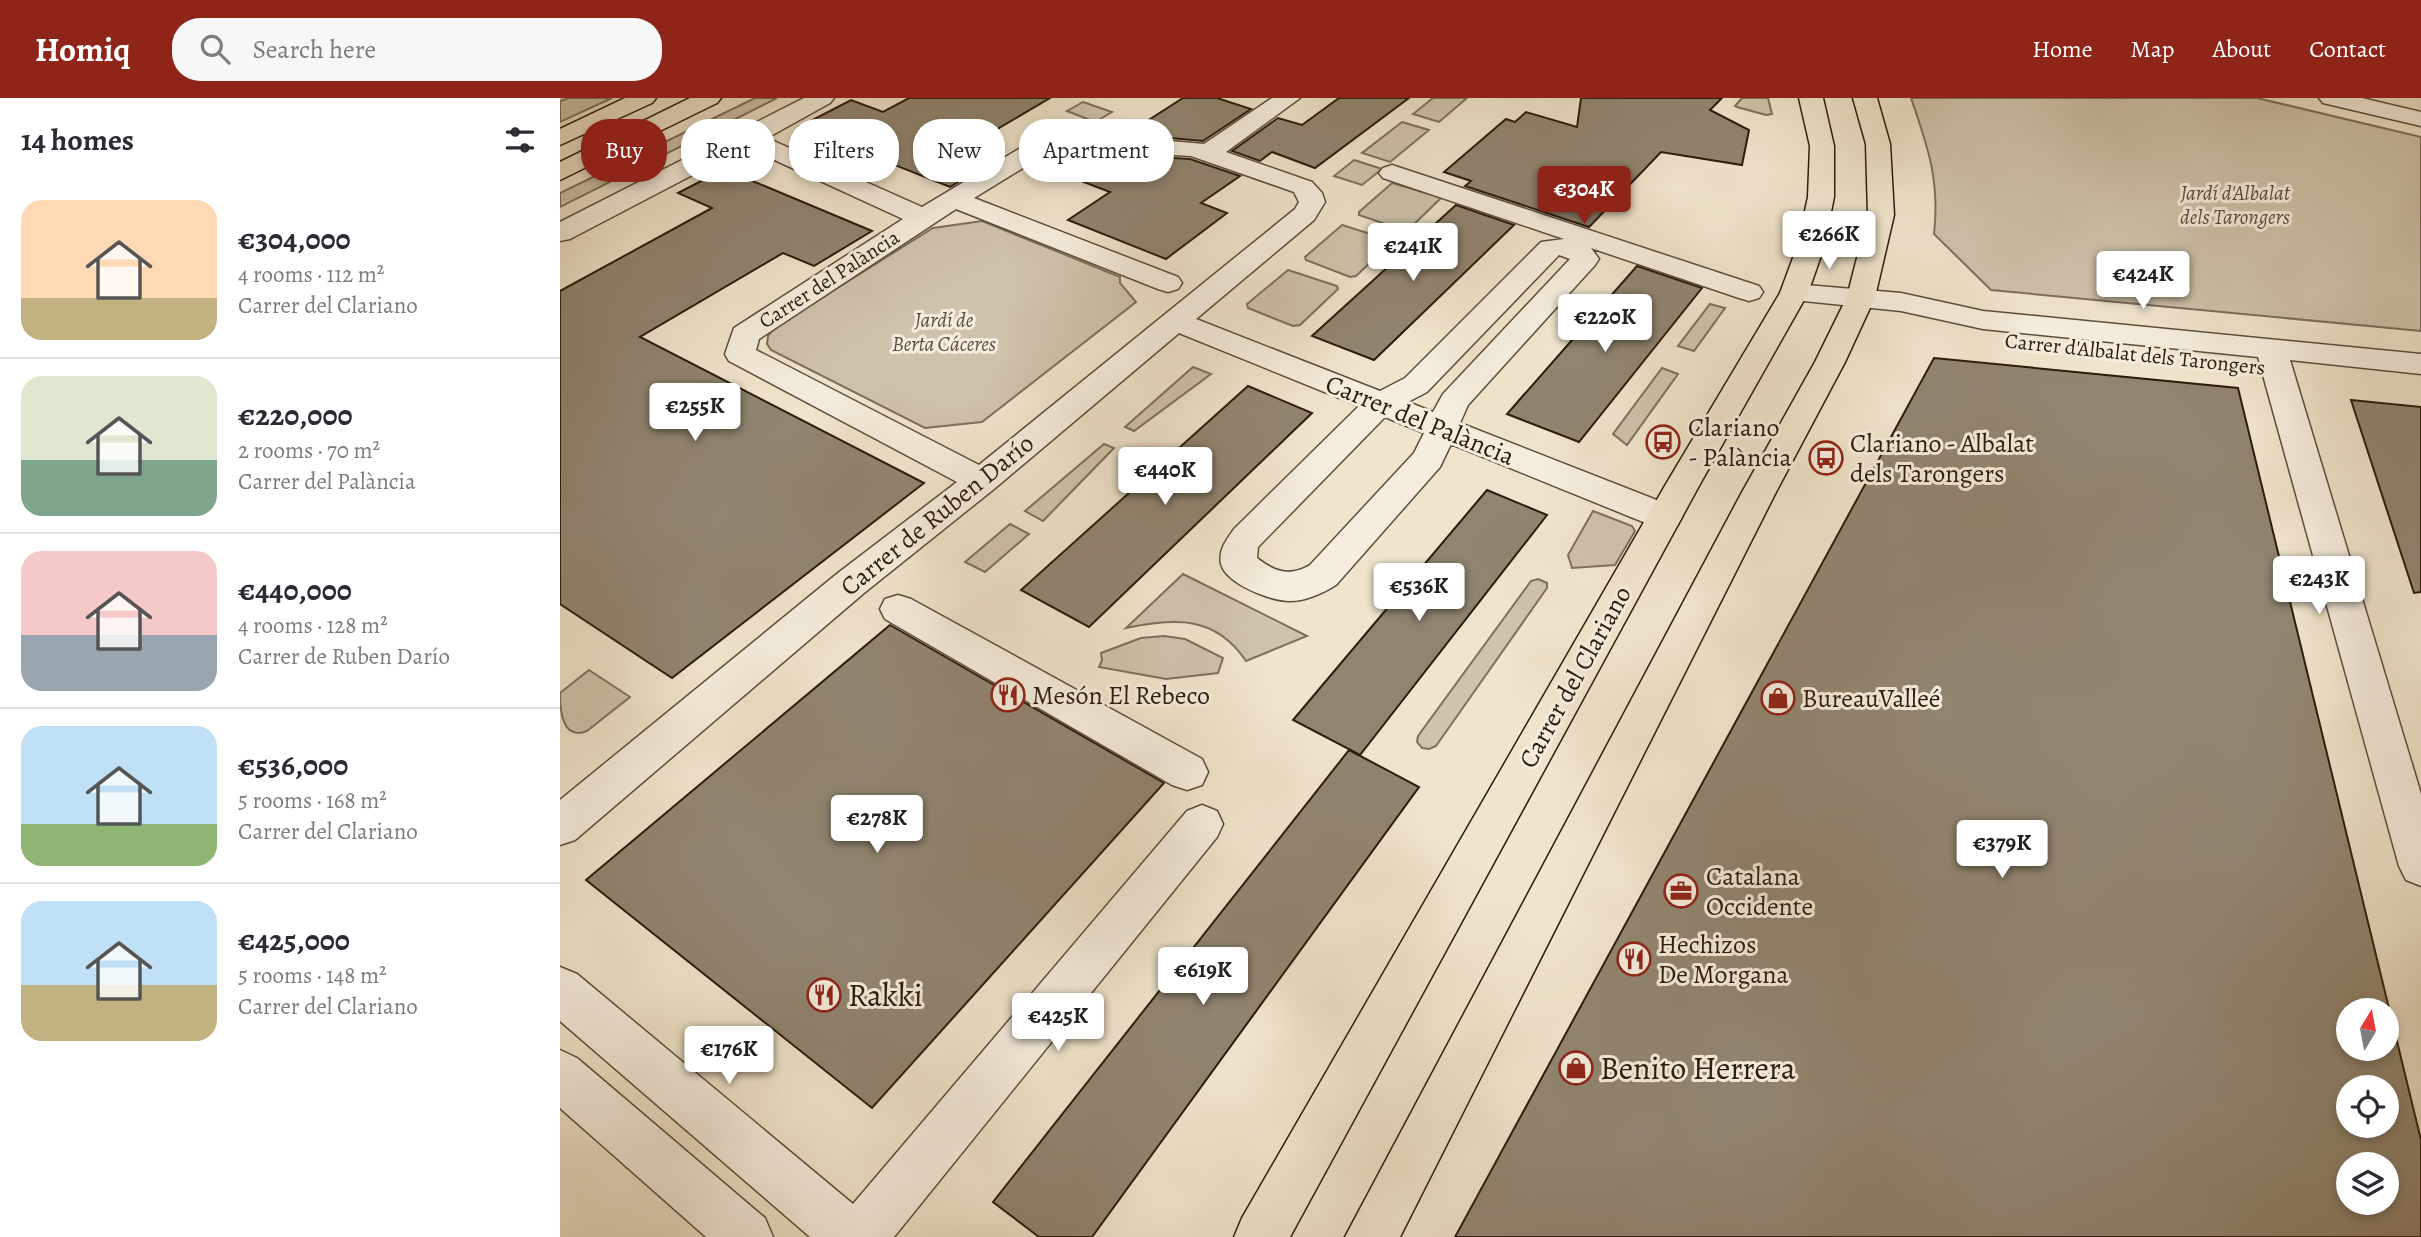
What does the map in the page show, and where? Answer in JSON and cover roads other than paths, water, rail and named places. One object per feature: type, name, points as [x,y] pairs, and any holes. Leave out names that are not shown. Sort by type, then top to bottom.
[{"type":"main road","points":[[560,138],[644,98]]},
{"type":"main road","name":"Carrer del Clariano","points":[[1261,1237],[1665,517],[1794,293],[1803,273],[1820,202],[1821,136],[1811,98]]},
{"type":"main road","points":[[1372,1237],[1856,309],[1881,215],[1878,144],[1866,98]]},
{"type":"main road","points":[[667,120],[706,100]]},
{"type":"main road","points":[[560,158],[581,158]]},
{"type":"main road","points":[[560,172],[581,162]]},
{"type":"street","points":[[775,123],[822,98]]},
{"type":"street","points":[[923,218],[1058,136],[1084,129],[1111,132],[1157,147],[1180,147],[1207,153],[1289,98]]},
{"type":"street","points":[[2331,98],[2421,119]]},
{"type":"street","name":"Carrer del Palància","points":[[775,152],[923,218]]},
{"type":"street","name":"Carrer de Ruben Darío","points":[[560,827],[851,583],[982,481],[1305,214],[1312,202],[1303,187],[1207,153]]},
{"type":"street","points":[[560,233],[681,171]]},
{"type":"street","points":[[1392,173],[1749,292]]},
{"type":"street","points":[[955,200],[1168,283]]},
{"type":"street","name":"Carrer del Palància","points":[[923,218],[758,324],[745,335],[740,354],[982,481]]},
{"type":"street","points":[[1550,248],[1572,249],[1582,254],[1585,259],[1454,401],[1441,428],[1428,459],[1310,585],[1292,589],[1277,586],[1239,564],[1239,550],[1246,538],[1380,404],[1416,386],[1550,248]]},
{"type":"street","name":"Carrer d'Albalat dels Tarongers","points":[[1794,293],[1956,336],[2274,358],[2421,363]]},
{"type":"street","name":"Carrer del Palància","points":[[1175,321],[1665,517]]},
{"type":"street","points":[[2274,358],[2421,866]]},
{"type":"street","name":"Carrer d'Albalat dels Tarongers","points":[[2274,358],[2421,375]]},
{"type":"street","points":[[898,609],[1187,772]]},
{"type":"street","points":[[860,1237],[1202,824]]},
{"type":"street","points":[[560,990],[851,1237]]},
{"type":"street","points":[[560,1075],[746,1237]]},
{"type":"place","name":"Clariano - Palància","points":[[1663,442]]},
{"type":"place","name":"Clariano - Albalat dels Tarongers","points":[[1826,458]]},
{"type":"place","name":"Mesón El Rebeco","points":[[1008,695]]},
{"type":"place","name":"BureauValleé","points":[[1778,698]]},
{"type":"place","name":"Catalana Occidente","points":[[1681,891]]},
{"type":"place","name":"Hechizos De Morgana","points":[[1634,959]]},
{"type":"place","name":"Rakki","points":[[824,995]]},
{"type":"place","name":"Benito Herrera","points":[[1576,1068]]},
{"type":"park label","name":"Jardí d'Albalat dels Tarongers","points":[[2235,205]]},
{"type":"park label","name":"Jardí de Berta Cáceres","points":[[944,332]]}]
